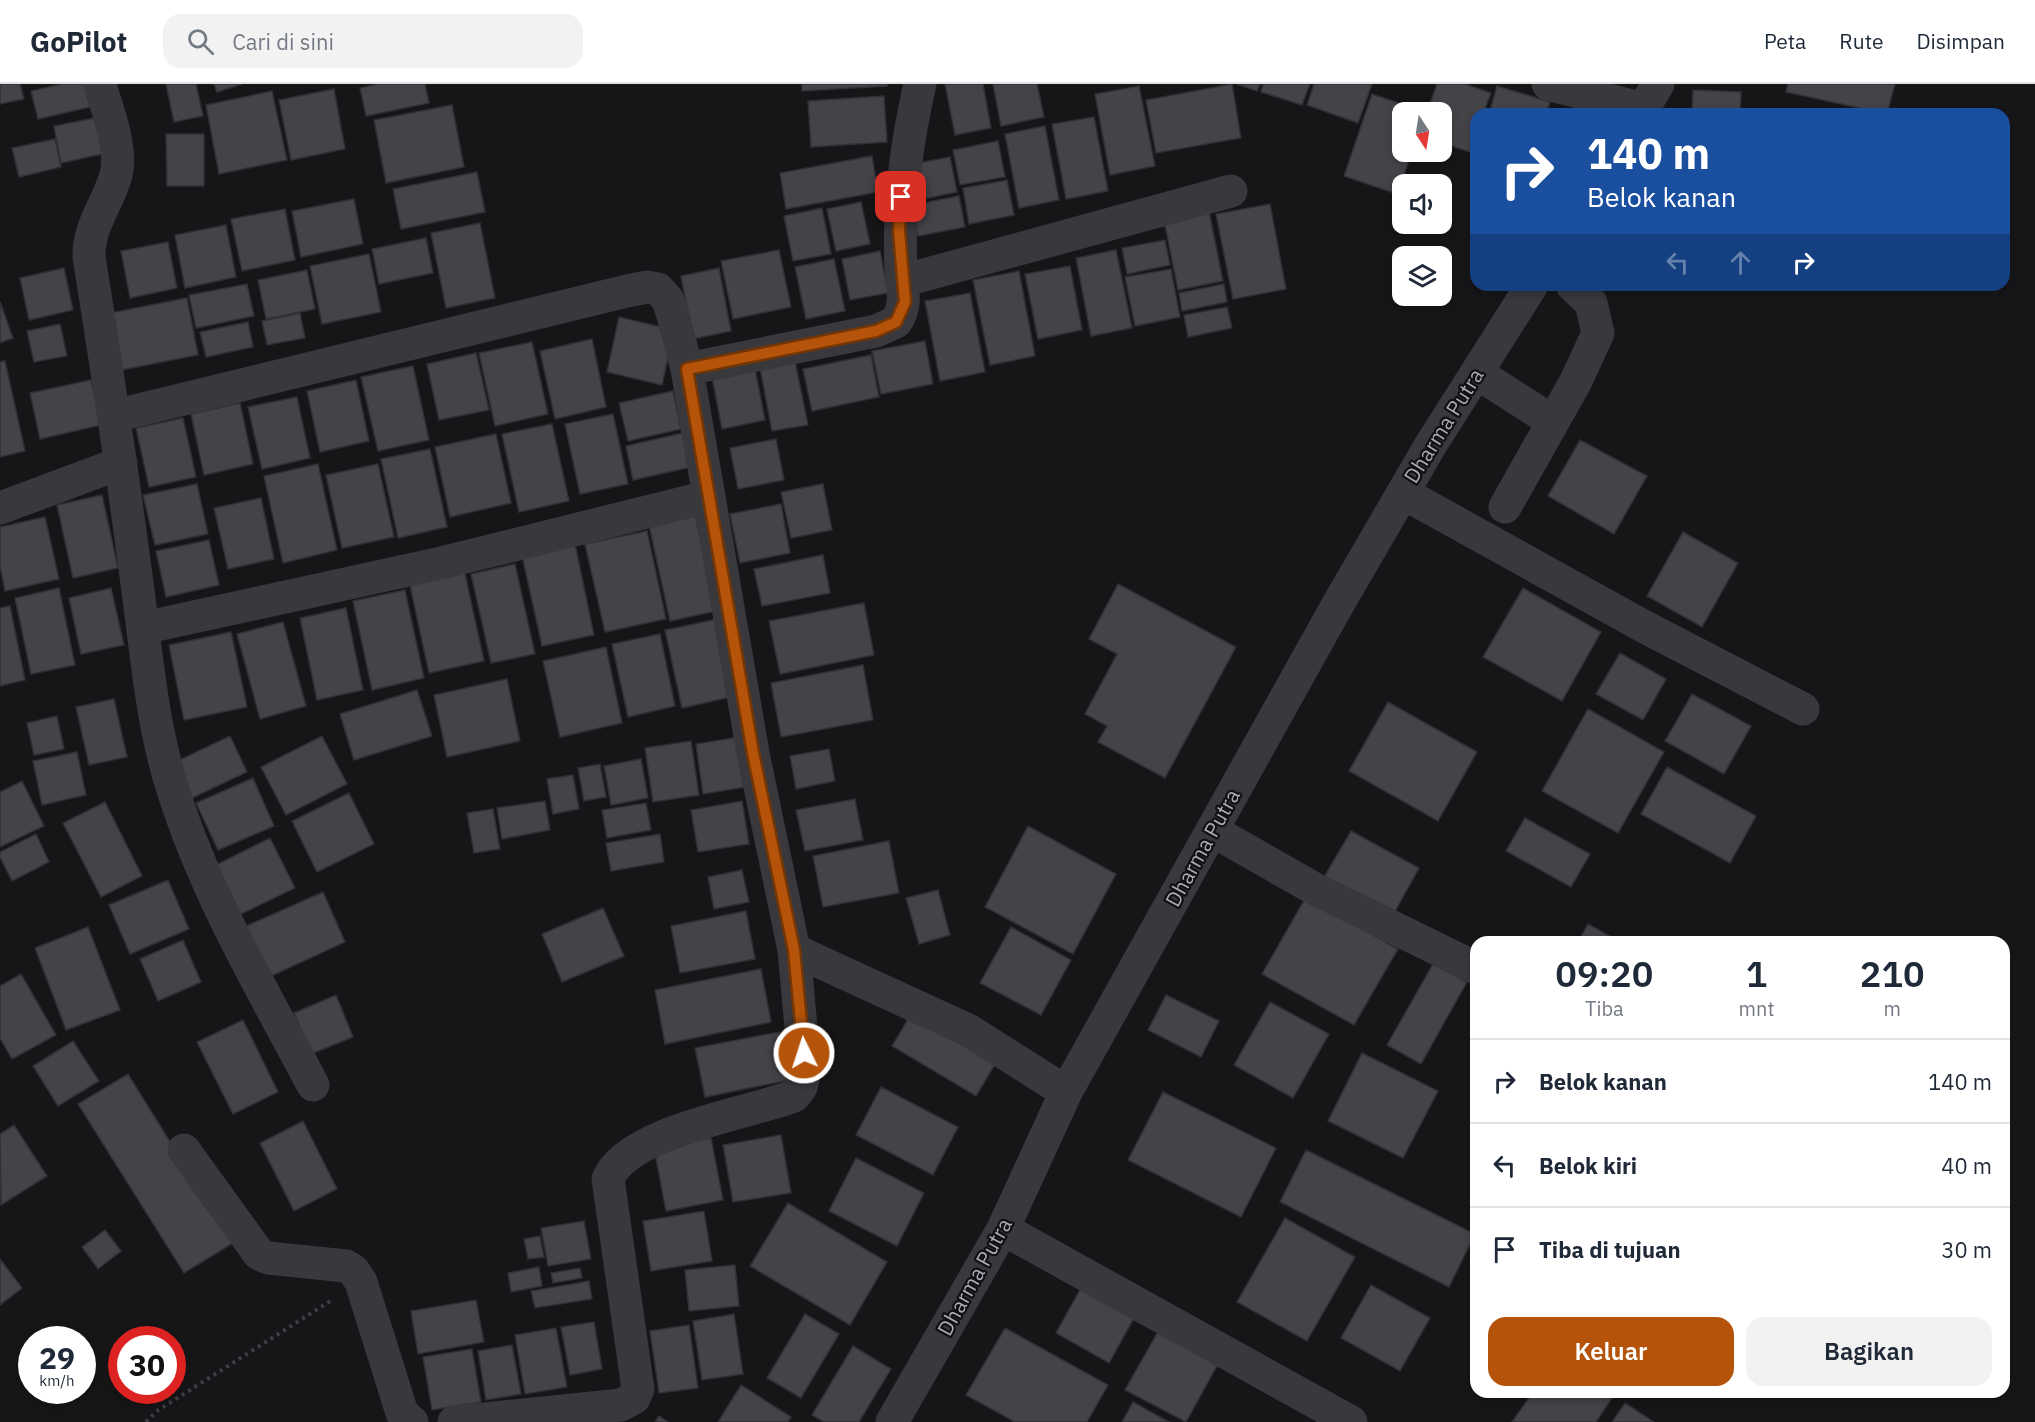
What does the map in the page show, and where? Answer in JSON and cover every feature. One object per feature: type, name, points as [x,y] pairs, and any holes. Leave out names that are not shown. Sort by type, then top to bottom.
[{"type":"street","points":[[100,84],[118,160],[116,174],[91,231],[89,257],[121,463],[157,731],[172,788],[192,849],[226,922],[313,1085]]},
{"type":"street","points":[[687,369],[876,331],[896,322],[905,302],[902,281],[901,197],[920,84]]},
{"type":"street","points":[[1548,84],[1647,102]]},
{"type":"street","points":[[902,281],[1230,191]]},
{"type":"street","points":[[114,416],[647,287],[658,289],[668,300],[687,369],[707,497],[753,753],[794,950],[805,1072],[801,1087],[794,1096],[669,1134],[627,1156],[613,1168],[608,1179],[638,1389],[634,1398],[621,1405],[454,1422]]},
{"type":"street","name":"Dharma Putra","points":[[892,1422],[1003,1229],[1066,1092],[1403,493],[1528,291]]},
{"type":"street","points":[[1505,507],[1576,381],[1598,333],[1591,303],[1578,291]]},
{"type":"street","points":[[1477,373],[1551,422]]},
{"type":"street","points":[[0,508],[121,463]]},
{"type":"street","points":[[1403,493],[1643,626],[1803,709]]},
{"type":"street","points":[[143,628],[441,563],[707,497]]},
{"type":"street","points":[[1213,831],[1316,889],[1470,965]]},
{"type":"street","points":[[794,950],[968,1030],[1066,1092]]},
{"type":"street","points":[[184,1150],[259,1254],[268,1258],[346,1266],[353,1270],[361,1282],[402,1413],[412,1422]]},
{"type":"street","points":[[1003,1229],[1351,1422]]},
{"type":"path","points":[[146,1422],[157,1411],[361,1282]]},
{"type":"building","points":[[0,84],[20,84],[24,99],[0,104]]},
{"type":"building","points":[[62,84],[85,84],[90,107],[38,119],[31,91]]},
{"type":"building","points":[[166,84],[196,84],[203,116],[174,122]]},
{"type":"building","points":[[214,84],[242,84],[217,92]]},
{"type":"building","points":[[378,84],[425,84],[429,103],[366,116],[360,88]]},
{"type":"building","points":[[802,84],[887,84],[887,86],[802,91]]},
{"type":"building","points":[[945,84],[983,84],[991,128],[955,135]]},
{"type":"building","points":[[993,84],[1037,84],[1044,117],[1001,126]]},
{"type":"building","points":[[1232,84],[1241,138],[1156,153],[1146,100]]},
{"type":"building","points":[[1237,84],[1260,84],[1257,91]]},
{"type":"building","points":[[1263,84],[1310,84],[1302,105],[1261,92]]},
{"type":"building","points":[[1314,84],[1372,84],[1358,123],[1307,105]]},
{"type":"building","points":[[1437,84],[1465,84],[1491,93],[1485,108],[1470,108],[1470,152],[1452,146],[1452,102],[1431,102]]},
{"type":"building","points":[[1788,84],[1895,84],[1889,108],[1859,108],[1786,92]]},
{"type":"building","points":[[1139,86],[1155,166],[1110,175],[1095,94]]},
{"type":"building","points":[[1497,86],[1550,102],[1548,108],[1491,108]]},
{"type":"building","points":[[334,89],[345,149],[291,160],[279,100]]},
{"type":"building","points":[[1693,90],[1741,92],[1740,108],[1692,108]]},
{"type":"building","points":[[272,91],[287,160],[219,174],[206,105]]},
{"type":"building","points":[[1372,94],[1396,102],[1392,102],[1392,162],[1408,162],[1404,174],[1392,174],[1392,192],[1344,176]]},
{"type":"building","points":[[884,96],[887,142],[811,147],[808,101]]},
{"type":"building","points":[[452,105],[464,167],[386,183],[374,120]]},
{"type":"building","points":[[100,117],[107,153],[61,163],[54,126]]},
{"type":"building","points":[[1094,117],[1108,191],[1066,199],[1052,124]]},
{"type":"building","points":[[1045,126],[1059,200],[1019,208],[1005,134]]},
{"type":"building","points":[[166,134],[204,134],[204,186],[167,186]]},
{"type":"building","points":[[55,139],[61,167],[19,177],[12,148]]},
{"type":"building","points":[[998,141],[1005,177],[960,185],[953,150]]},
{"type":"building","points":[[872,156],[878,192],[786,209],[780,173]]},
{"type":"building","points":[[950,157],[957,192],[919,200],[912,164]]},
{"type":"building","points":[[477,172],[485,212],[401,229],[393,189]]},
{"type":"building","points":[[1007,180],[1014,215],[969,224],[963,188]]},
{"type":"building","points":[[959,196],[965,227],[918,236],[912,205]]},
{"type":"building","points":[[354,199],[363,244],[301,257],[292,211]]},
{"type":"building","points":[[861,202],[870,244],[836,251],[827,209]]},
{"type":"building","points":[[1270,204],[1286,289],[1233,299],[1216,214]]},
{"type":"building","points":[[822,208],[831,254],[793,261],[784,216]]},
{"type":"building","points":[[285,209],[295,260],[242,271],[231,219]]},
{"type":"building","points":[[1209,211],[1223,281],[1178,290],[1164,220]]},
{"type":"building","points":[[480,223],[495,298],[446,308],[431,233]]},
{"type":"building","points":[[226,225],[236,277],[185,288],[175,235]]},
{"type":"building","points":[[426,238],[433,273],[379,284],[372,249]]},
{"type":"building","points":[[1165,240],[1170,265],[1127,274],[1122,248]]},
{"type":"building","points":[[168,242],[177,288],[130,298],[121,251]]},
{"type":"building","points":[[779,250],[791,307],[733,319],[721,261]]},
{"type":"building","points":[[1116,250],[1132,328],[1091,336],[1076,258]]},
{"type":"building","points":[[880,251],[888,293],[850,300],[842,259]]},
{"type":"building","points":[[369,254],[381,312],[322,324],[310,266]]},
{"type":"building","points":[[834,259],[845,311],[806,319],[795,267]]},
{"type":"building","points":[[1070,266],[1082,330],[1038,339],[1025,274]]},
{"type":"building","points":[[64,268],[73,310],[29,320],[20,278]]},
{"type":"building","points":[[719,268],[731,331],[693,339],[681,276]]},
{"type":"building","points":[[1171,269],[1180,317],[1135,326],[1125,277]]},
{"type":"building","points":[[307,270],[315,309],[266,319],[258,280]]},
{"type":"building","points":[[1019,271],[1035,356],[990,365],[973,280]]},
{"type":"building","points":[[247,284],[254,316],[196,328],[189,295]]},
{"type":"building","points":[[1224,284],[1227,302],[1182,311],[1179,293]]},
{"type":"building","points":[[970,293],[985,372],[940,381],[925,301]]},
{"type":"building","points":[[187,298],[198,355],[121,370],[110,313]]},
{"type":"building","points":[[0,302],[13,338],[0,343]]},
{"type":"building","points":[[1227,307],[1232,328],[1188,337],[1184,315]]},
{"type":"building","points":[[300,313],[305,338],[267,345],[262,321]]},
{"type":"building","points":[[619,317],[674,330],[662,385],[607,372]]},
{"type":"building","points":[[248,322],[253,347],[206,357],[200,332]]},
{"type":"building","points":[[60,324],[67,356],[34,362],[27,331]]},
{"type":"building","points":[[592,339],[606,407],[555,419],[540,351]]},
{"type":"building","points":[[925,341],[933,384],[881,394],[872,351]]},
{"type":"building","points":[[532,342],[548,414],[495,426],[479,353]]},
{"type":"building","points":[[476,353],[489,410],[439,420],[427,364]]},
{"type":"building","points":[[871,355],[879,397],[812,411],[803,369]]},
{"type":"building","points":[[5,361],[25,451],[0,457],[0,362]]},
{"type":"building","points":[[795,361],[808,425],[772,431],[760,368]]},
{"type":"building","points":[[413,366],[429,440],[378,451],[361,377]]},
{"type":"building","points":[[755,369],[765,420],[722,429],[712,377]]},
{"type":"building","points":[[91,380],[101,425],[40,439],[30,393]]},
{"type":"building","points":[[356,380],[369,441],[320,452],[307,391]]},
{"type":"building","points":[[673,391],[681,429],[628,441],[619,403]]},
{"type":"building","points":[[297,397],[310,458],[262,469],[248,407]]},
{"type":"building","points":[[240,403],[253,464],[204,475],[191,414]]},
{"type":"building","points":[[613,414],[628,484],[580,494],[565,424]]},
{"type":"building","points":[[183,418],[196,477],[149,487],[136,428]]},
{"type":"building","points":[[552,424],[569,501],[519,512],[502,434]]},
{"type":"building","points":[[683,433],[691,467],[633,480],[626,446]]},
{"type":"building","points":[[496,434],[511,503],[450,517],[435,447]]},
{"type":"building","points":[[776,439],[784,480],[738,489],[730,448]]},
{"type":"building","points":[[1580,440],[1647,476],[1614,534],[1548,496]]},
{"type":"building","points":[[430,449],[447,527],[398,538],[381,459]]},
{"type":"building","points":[[318,464],[337,550],[283,563],[264,476]]},
{"type":"building","points":[[378,464],[394,537],[342,548],[326,475]]},
{"type":"building","points":[[197,484],[208,534],[155,545],[143,495]]},
{"type":"building","points":[[823,484],[832,530],[791,538],[781,492]]},
{"type":"building","points":[[102,495],[118,568],[73,578],[57,505]]},
{"type":"building","points":[[261,498],[274,559],[228,569],[214,508]]},
{"type":"building","points":[[781,504],[790,553],[740,563],[730,514]]},
{"type":"building","points":[[695,514],[716,611],[670,621],[649,525]]},
{"type":"building","points":[[45,517],[59,579],[5,591],[0,566],[0,527]]},
{"type":"building","points":[[647,531],[666,619],[605,632],[585,544]]},
{"type":"building","points":[[1683,532],[1738,563],[1702,627],[1647,596]]},
{"type":"building","points":[[574,539],[594,635],[542,646],[521,551]]},
{"type":"building","points":[[209,540],[219,585],[166,597],[156,551]]},
{"type":"building","points":[[823,555],[830,593],[762,606],[754,569]]},
{"type":"building","points":[[515,564],[535,654],[491,663],[471,574]]},
{"type":"building","points":[[464,569],[484,661],[429,673],[409,581]]},
{"type":"building","points":[[1118,584],[1236,647],[1165,778],[1098,742],[1107,726],[1085,714],[1117,654],[1089,639]]},
{"type":"building","points":[[59,588],[75,665],[31,674],[15,598]]},
{"type":"building","points":[[111,588],[124,645],[81,654],[69,598]]},
{"type":"building","points":[[1523,588],[1601,632],[1562,701],[1483,657]]},
{"type":"building","points":[[405,590],[424,678],[372,690],[353,601]]},
{"type":"building","points":[[864,603],[874,655],[780,674],[769,621]]},
{"type":"building","points":[[10,606],[25,680],[0,686],[0,608]]},
{"type":"building","points":[[346,608],[363,690],[317,700],[300,618]]},
{"type":"building","points":[[718,619],[735,696],[682,708],[665,630]]},
{"type":"building","points":[[283,622],[306,706],[260,719],[237,634]]},
{"type":"building","points":[[231,632],[247,707],[184,720],[169,645]]},
{"type":"building","points":[[660,634],[675,706],[628,717],[612,644]]},
{"type":"building","points":[[606,647],[622,723],[560,737],[543,661]]},
{"type":"building","points":[[1620,653],[1666,679],[1643,720],[1596,694]]},
{"type":"building","points":[[863,665],[873,720],[781,737],[771,683]]},
{"type":"building","points":[[507,679],[520,741],[447,757],[434,695]]},
{"type":"building","points":[[417,690],[432,736],[354,760],[340,714]]},
{"type":"building","points":[[1692,694],[1751,726],[1724,774],[1665,741]]},
{"type":"building","points":[[114,699],[127,757],[89,765],[76,707]]},
{"type":"building","points":[[1388,702],[1477,752],[1438,821],[1349,771]]},
{"type":"building","points":[[1588,709],[1664,752],[1618,833],[1542,791]]},
{"type":"building","points":[[57,716],[64,749],[34,755],[27,723]]},
{"type":"building","points":[[230,736],[247,772],[192,798],[175,762]]},
{"type":"building","points":[[322,736],[347,784],[286,815],[261,767]]},
{"type":"building","points":[[739,737],[746,787],[703,794],[696,744]]},
{"type":"building","points":[[691,741],[699,795],[653,802],[645,748]]},
{"type":"building","points":[[829,749],[835,781],[796,789],[790,756]]},
{"type":"building","points":[[77,752],[86,795],[42,805],[33,761]]},
{"type":"building","points":[[641,759],[648,798],[611,805],[604,766]]},
{"type":"building","points":[[600,764],[606,797],[584,801],[578,768]]},
{"type":"building","points":[[1667,767],[1756,816],[1730,863],[1641,814]]},
{"type":"building","points":[[573,775],[579,809],[553,814],[547,779]]},
{"type":"building","points":[[253,778],[274,826],[218,850],[196,803]]},
{"type":"building","points":[[22,781],[44,826],[0,847],[0,792]]},
{"type":"building","points":[[349,793],[374,844],[317,872],[292,821]]},
{"type":"building","points":[[855,799],[863,840],[805,851],[796,810]]},
{"type":"building","points":[[545,801],[550,830],[502,839],[497,808]]},
{"type":"building","points":[[742,801],[749,844],[698,852],[691,810]]},
{"type":"building","points":[[105,802],[142,876],[101,897],[63,823]]},
{"type":"building","points":[[646,803],[651,830],[607,838],[602,810]]},
{"type":"building","points":[[493,809],[500,849],[474,853],[467,813]]},
{"type":"building","points":[[1525,818],[1590,854],[1571,887],[1506,851]]},
{"type":"building","points":[[1028,826],[1116,874],[1073,954],[985,907]]},
{"type":"building","points":[[1351,831],[1419,868],[1393,915],[1324,877]]},
{"type":"building","points":[[36,834],[49,862],[12,881],[0,857],[0,852]]},
{"type":"building","points":[[660,834],[664,862],[611,871],[606,843]]},
{"type":"building","points":[[270,838],[295,888],[239,915],[214,866]]},
{"type":"building","points":[[889,841],[899,893],[823,907],[813,856]]},
{"type":"building","points":[[742,870],[749,902],[714,909],[708,877]]},
{"type":"building","points":[[168,880],[189,929],[130,954],[109,905]]},
{"type":"building","points":[[938,890],[950,935],[919,944],[906,898]]},
{"type":"building","points":[[323,892],[345,942],[267,978],[244,927]]},
{"type":"building","points":[[1306,897],[1398,949],[1354,1025],[1262,974]]},
{"type":"building","points":[[603,908],[624,956],[562,982],[542,934]]},
{"type":"building","points":[[746,911],[755,959],[680,973],[671,926]]},
{"type":"building","points":[[1588,924],[1609,936],[1581,936]]},
{"type":"building","points":[[88,927],[120,1010],[66,1030],[35,948]]},
{"type":"building","points":[[1011,927],[1071,960],[1041,1015],[980,983]]},
{"type":"building","points":[[183,940],[201,982],[158,1001],[140,959]]},
{"type":"building","points":[[1433,964],[1467,982],[1421,1064],[1387,1045]]},
{"type":"building","points":[[761,969],[771,1022],[665,1044],[655,990]]},
{"type":"building","points":[[21,974],[56,1035],[12,1059],[0,1038],[0,986]]},
{"type":"building","points":[[336,995],[353,1037],[311,1054],[294,1013]]},
{"type":"building","points":[[1166,995],[1219,1021],[1201,1057],[1148,1030]]},
{"type":"building","points":[[1270,1002],[1329,1034],[1293,1098],[1234,1065]]},
{"type":"building","points":[[913,1011],[997,1061],[976,1096],[892,1046]]},
{"type":"building","points":[[243,1020],[278,1092],[233,1114],[197,1042]]},
{"type":"building","points":[[779,1032],[789,1080],[705,1097],[695,1048]]},
{"type":"building","points":[[73,1041],[99,1081],[58,1106],[33,1066]]},
{"type":"building","points":[[1362,1053],[1438,1091],[1403,1158],[1328,1121]]},
{"type":"building","points":[[128,1074],[233,1243],[184,1273],[78,1104]]},
{"type":"building","points":[[881,1087],[958,1127],[933,1175],[856,1135]]},
{"type":"building","points":[[1163,1092],[1276,1148],[1241,1217],[1128,1160]]},
{"type":"building","points":[[303,1121],[337,1189],[294,1211],[260,1143]]},
{"type":"building","points":[[14,1125],[47,1176],[1,1205],[0,1134]]},
{"type":"building","points":[[781,1135],[791,1193],[733,1202],[723,1145]]},
{"type":"building","points":[[711,1138],[723,1200],[666,1211],[654,1148]]},
{"type":"building","points":[[1306,1150],[1470,1232],[1470,1244],[1449,1287],[1280,1202]]},
{"type":"building","points":[[856,1158],[924,1193],[897,1246],[829,1211]]},
{"type":"building","points":[[788,1203],[887,1262],[850,1325],[750,1266]]},
{"type":"building","points":[[704,1211],[712,1261],[651,1271],[643,1221]]},
{"type":"building","points":[[1285,1218],[1355,1257],[1307,1341],[1237,1302]]},
{"type":"building","points":[[584,1221],[591,1259],[548,1266],[541,1228]]},
{"type":"building","points":[[105,1230],[121,1251],[98,1269],[82,1247]]},
{"type":"building","points":[[540,1236],[544,1257],[528,1259],[524,1239]]},
{"type":"building","points":[[0,1259],[22,1288],[0,1305]]},
{"type":"building","points":[[735,1265],[739,1306],[689,1311],[685,1270]]},
{"type":"building","points":[[539,1267],[542,1286],[511,1292],[508,1273]]},
{"type":"building","points":[[580,1268],[582,1278],[553,1283],[551,1273]]},
{"type":"building","points":[[589,1281],[592,1299],[535,1308],[531,1291]]},
{"type":"building","points":[[1371,1285],[1430,1318],[1400,1371],[1341,1338]]},
{"type":"building","points":[[1081,1288],[1134,1318],[1109,1363],[1056,1333]]},
{"type":"building","points":[[476,1300],[484,1342],[418,1354],[411,1311]]},
{"type":"building","points":[[734,1314],[743,1374],[702,1380],[693,1321]]},
{"type":"building","points":[[805,1314],[839,1334],[801,1398],[767,1378]]},
{"type":"building","points":[[1164,1321],[1223,1355],[1186,1422],[1125,1390]]},
{"type":"building","points":[[594,1322],[602,1369],[570,1375],[561,1327]]},
{"type":"building","points":[[689,1325],[698,1388],[659,1393],[650,1331]]},
{"type":"building","points":[[556,1328],[567,1387],[525,1394],[515,1335]]},
{"type":"building","points":[[1005,1328],[1108,1385],[1087,1422],[1015,1422],[966,1395]]},
{"type":"building","points":[[512,1345],[521,1394],[486,1400],[478,1351]]},
{"type":"building","points":[[853,1346],[891,1369],[859,1422],[824,1422],[812,1415]]},
{"type":"building","points":[[472,1349],[481,1402],[432,1410],[423,1357]]},
{"type":"building","points":[[741,1385],[791,1417],[788,1422],[718,1422]]},
{"type":"building","points":[[1529,1398],[1612,1398],[1596,1422],[1512,1422]]},
{"type":"building","points":[[1133,1402],[1169,1422],[1122,1422]]},
{"type":"building","points":[[1625,1403],[1654,1422],[1612,1422]]},
{"type":"building","points":[[659,1416],[668,1422],[655,1422]]},
{"type":"route","points":[[804,1053],[794,950],[753,753],[707,497],[687,369],[876,331],[896,322],[905,302],[899,230],[901,197]]}]
